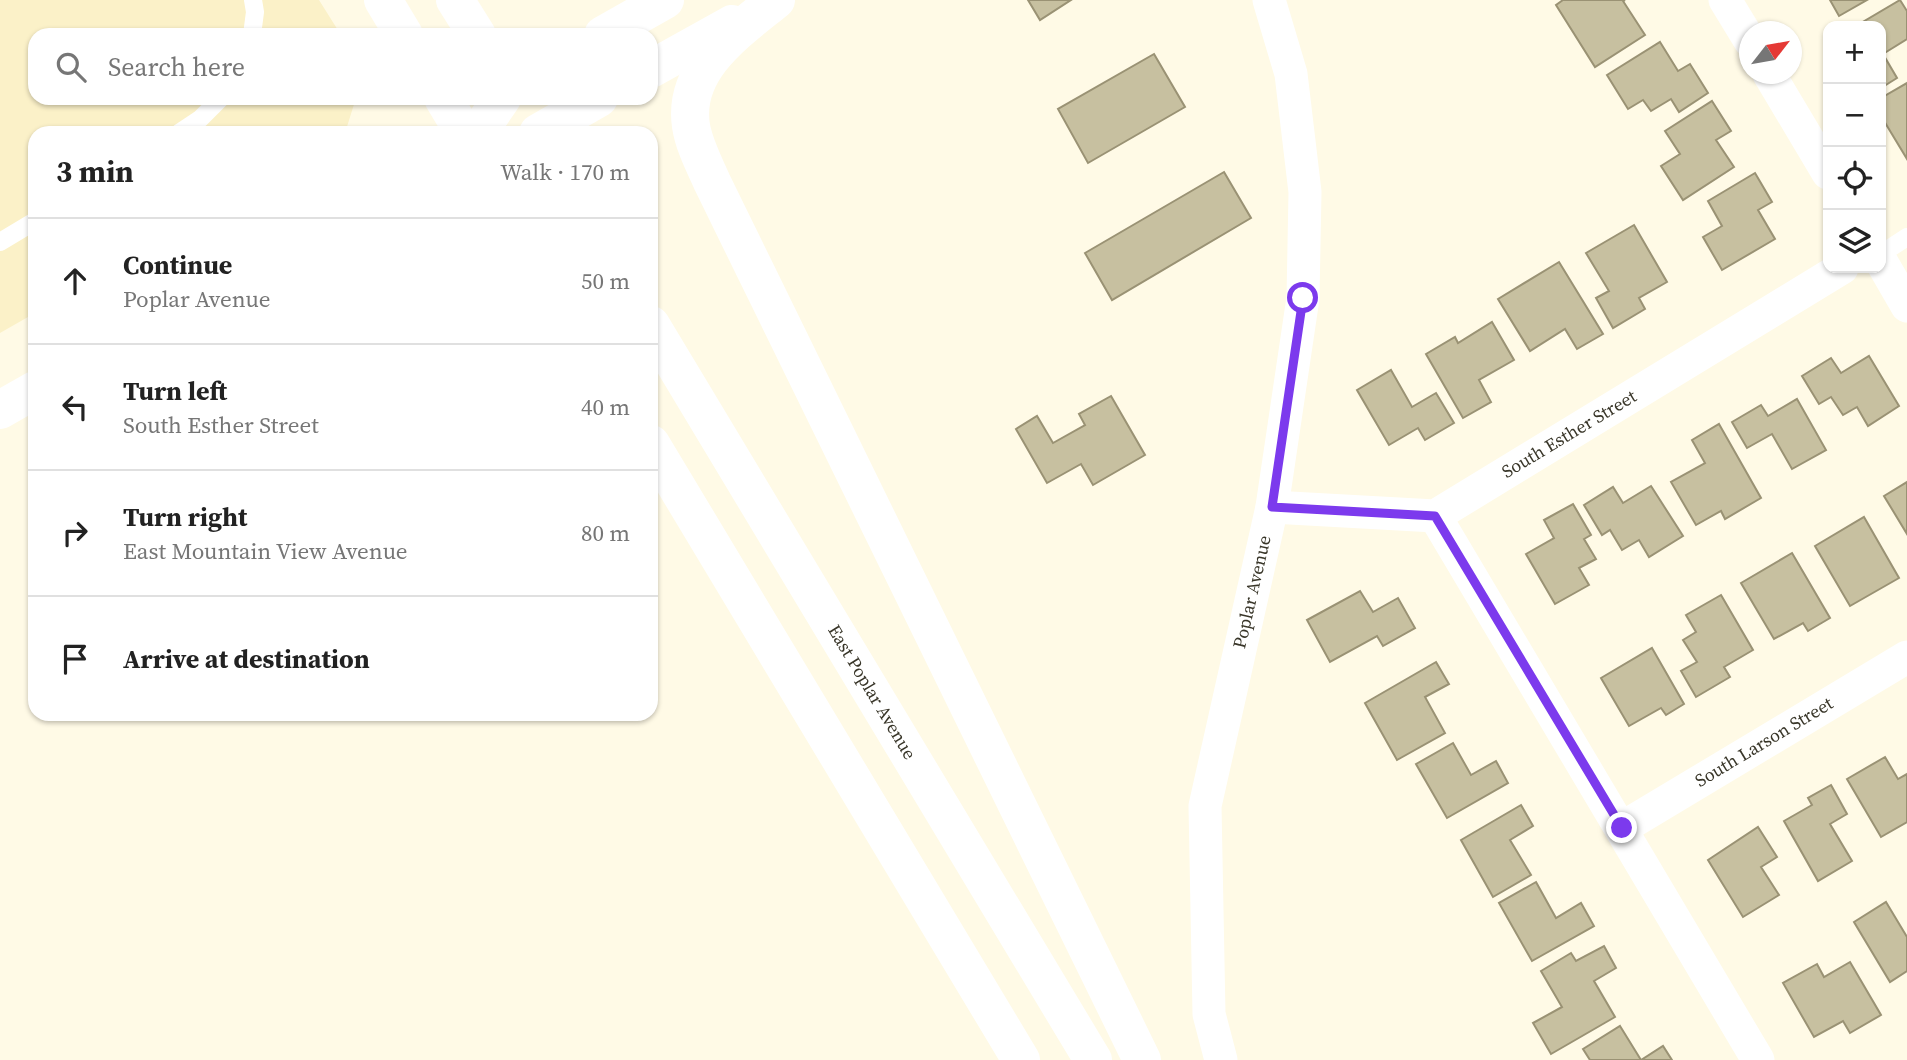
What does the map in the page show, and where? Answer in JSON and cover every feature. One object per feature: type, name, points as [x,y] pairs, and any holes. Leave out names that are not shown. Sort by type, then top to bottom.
[{"type":"main road","points":[[383,0],[400,28]]},
{"type":"main road","points":[[455,0],[473,28]]},
{"type":"main road","points":[[616,28],[666,0]]},
{"type":"main road","points":[[658,65],[775,0]]},
{"type":"main road","points":[[775,0],[716,51],[698,79],[692,97],[690,122],[694,141],[1142,1060]]},
{"type":"main road","points":[[447,105],[460,126]]},
{"type":"main road","points":[[483,126],[497,105]]},
{"type":"main road","points":[[519,105],[533,126]]},
{"type":"main road","points":[[549,126],[587,105]]},
{"type":"main road","name":"East Poplar Avenue","points":[[658,337],[1093,1060]]},
{"type":"main road","points":[[0,410],[28,394]]},
{"type":"main road","points":[[658,456],[1021,1060]]},
{"type":"street","name":"Poplar Avenue","points":[[1221,1060],[1209,1014],[1205,806],[1272,507],[1303,298],[1305,192],[1291,74],[1269,0]]},
{"type":"street","points":[[1725,0],[1739,24]]},
{"type":"street","points":[[1775,84],[1823,165]]},
{"type":"street","points":[[1886,270],[1907,306]]},
{"type":"street","name":"South Esther Street","points":[[1435,516],[1834,273]]},
{"type":"street","points":[[1272,507],[1435,516],[1758,1060]]},
{"type":"street","name":"South Larson Street","points":[[1622,828],[1907,657]]},
{"type":"lane","points":[[253,0],[253,28]]},
{"type":"lane","points":[[190,126],[213,105]]},
{"type":"lane","points":[[0,242],[28,225]]},
{"type":"lane","points":[[1886,251],[1907,237]]},
{"type":"shaded area","points":[[0,0],[319,0],[337,28],[28,28],[28,105],[354,105],[347,126],[28,126],[28,317],[0,333]]},
{"type":"building","points":[[1028,0],[1071,0],[1040,20]]},
{"type":"building","points":[[1563,0],[1625,0],[1623,1],[1645,35],[1595,67],[1556,5]]},
{"type":"building","points":[[1830,0],[1867,0],[1839,16]]},
{"type":"building","points":[[1900,0],[1907,11],[1907,39],[1886,52],[1886,21],[1864,21]]},
{"type":"building","points":[[1660,42],[1678,71],[1690,64],[1708,93],[1679,112],[1671,99],[1651,111],[1643,100],[1628,109],[1607,75]]},
{"type":"building","points":[[1154,54],[1185,107],[1088,163],[1058,109]]},
{"type":"building","points":[[1886,59],[1897,78],[1886,85]]},
{"type":"building","points":[[1907,83],[1907,159],[1886,124],[1886,95]]},
{"type":"building","points":[[1712,101],[1731,131],[1716,140],[1734,167],[1683,200],[1661,166],[1680,154],[1665,131]]},
{"type":"building","points":[[1224,172],[1251,218],[1112,300],[1085,253]]},
{"type":"building","points":[[1755,173],[1772,202],[1758,210],[1775,239],[1722,270],[1703,237],[1722,226],[1708,201]]},
{"type":"building","points":[[1634,225],[1667,282],[1639,298],[1645,309],[1613,328],[1596,298],[1609,291],[1586,253]]},
{"type":"building","points":[[1559,262],[1603,334],[1577,349],[1565,329],[1530,351],[1498,299]]},
{"type":"building","points":[[1492,322],[1514,360],[1479,380],[1491,402],[1463,418],[1426,354],[1455,337],[1458,343]]},
{"type":"building","points":[[1869,356],[1899,406],[1868,426],[1857,407],[1843,415],[1831,397],[1819,404],[1802,376],[1831,358],[1841,373]]},
{"type":"building","points":[[1391,370],[1412,407],[1436,393],[1454,423],[1425,440],[1418,428],[1389,445],[1357,390]]},
{"type":"building","points":[[1111,396],[1145,455],[1093,485],[1081,464],[1047,483],[1016,429],[1037,416],[1053,443],[1085,425],[1079,414]]},
{"type":"building","points":[[1797,399],[1826,450],[1792,469],[1772,434],[1747,448],[1732,422],[1761,405],[1768,416]]},
{"type":"building","points":[[1719,424],[1761,498],[1725,519],[1721,511],[1696,525],[1671,482],[1705,463],[1692,440]]},
{"type":"building","points":[[1907,482],[1907,534],[1884,496]]},
{"type":"building","points":[[1651,486],[1683,536],[1649,557],[1639,540],[1622,550],[1610,530],[1602,535],[1584,505],[1613,487],[1623,503]]},
{"type":"building","points":[[1573,504],[1591,535],[1584,539],[1596,559],[1579,568],[1589,585],[1555,604],[1526,554],[1554,538],[1544,520]]},
{"type":"building","points":[[1864,517],[1899,578],[1850,606],[1815,546]]},
{"type":"building","points":[[1792,553],[1830,618],[1808,631],[1803,623],[1774,639],[1741,583]]},
{"type":"building","points":[[1360,591],[1373,612],[1398,598],[1415,628],[1383,646],[1377,636],[1330,662],[1307,620]]},
{"type":"building","points":[[1721,595],[1753,650],[1724,667],[1730,677],[1696,697],[1681,671],[1697,662],[1683,640],[1696,632],[1686,615]]},
{"type":"building","points":[[1652,648],[1684,704],[1666,715],[1661,708],[1629,726],[1601,678]]},
{"type":"building","points":[[1436,662],[1449,684],[1425,697],[1445,733],[1397,760],[1365,703]]},
{"type":"building","points":[[1453,743],[1471,775],[1496,761],[1508,783],[1447,818],[1416,764]]},
{"type":"building","points":[[1885,757],[1898,779],[1907,774],[1907,822],[1881,837],[1847,779]]},
{"type":"building","points":[[1831,785],[1847,814],[1830,824],[1852,861],[1818,881],[1784,821],[1812,805],[1808,798]]},
{"type":"building","points":[[1521,805],[1533,826],[1510,840],[1531,875],[1493,897],[1461,840]]},
{"type":"building","points":[[1758,827],[1777,857],[1761,867],[1779,895],[1743,917],[1708,860]]},
{"type":"building","points":[[1536,882],[1556,918],[1581,903],[1594,926],[1532,961],[1499,903]]},
{"type":"building","points":[[1886,902],[1907,937],[1907,971],[1890,982],[1854,922]]},
{"type":"building","points":[[1604,946],[1616,968],[1594,981],[1615,1017],[1551,1054],[1533,1023],[1562,1007],[1541,971],[1571,953],[1576,961]]},
{"type":"building","points":[[1850,962],[1881,1015],[1850,1033],[1843,1021],[1814,1037],[1783,983],[1817,964],[1824,977]]},
{"type":"building","points":[[1620,1026],[1641,1060],[1590,1060],[1583,1049]]},
{"type":"building","points":[[1663,1046],[1672,1060],[1641,1060]]},
{"type":"route","points":[[1303,298],[1272,507],[1435,516],[1622,828]]}]
